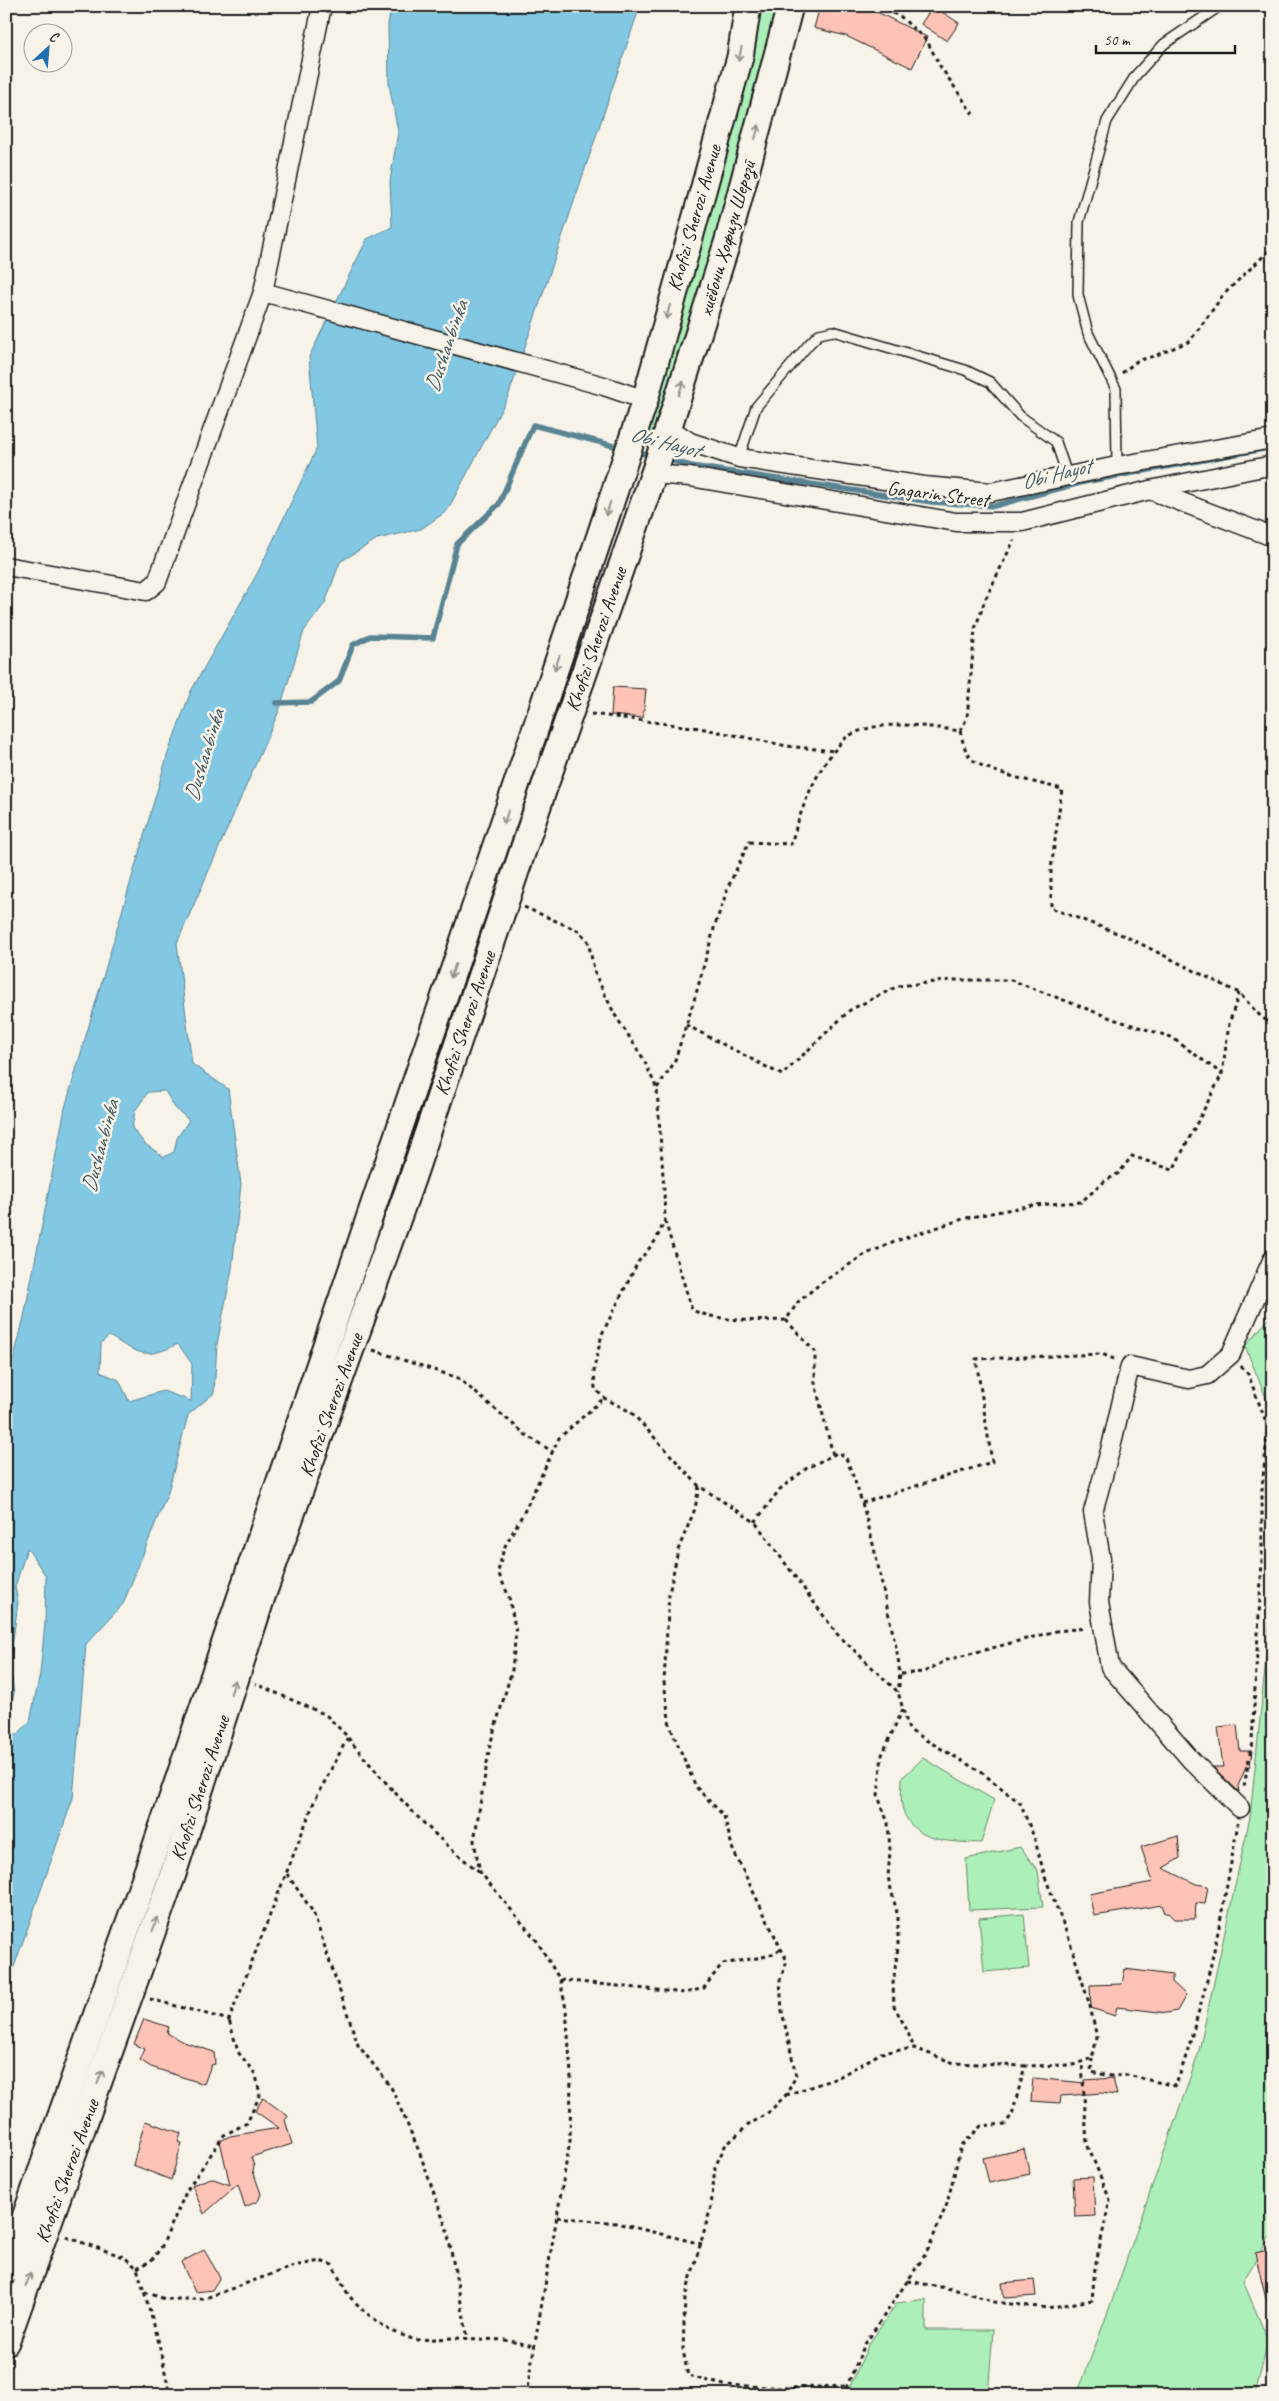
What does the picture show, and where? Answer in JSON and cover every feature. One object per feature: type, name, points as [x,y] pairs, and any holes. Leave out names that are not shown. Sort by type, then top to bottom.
[{"type":"main road","name":"Khofizi Sherozi Avenue","points":[[6,2271],[169,1807],[534,733],[644,400],[690,230],[740,57],[748,6]]},
{"type":"main road","name":"хиёбони Ҳофизи Шерозӣ","points":[[655,470],[728,240],[790,6]]},
{"type":"main road","points":[[690,230],[728,240]]},
{"type":"main road","name":"Khofizi Sherozi Avenue","points":[[6,2342],[173,1874],[263,1594],[412,1179],[506,900],[655,470]]},
{"type":"street","points":[[6,566],[146,592],[157,582],[263,292],[322,6]]},
{"type":"street","points":[[263,292],[604,386],[644,400]]},
{"type":"street","points":[[667,431],[690,442],[739,458],[924,486],[991,492],[1068,478],[1117,466],[1273,439]]},
{"type":"street","name":"Gagarin Street","points":[[655,470],[956,522],[1022,522],[1150,490],[1273,466]]},
{"type":"street","points":[[1150,490],[1273,537]]},
{"type":"street","points":[[1240,1808],[1192,1761],[1110,1667],[1099,1602],[1100,1559],[1093,1512],[1130,1366],[1189,1379],[1207,1375],[1232,1354],[1273,1258]]},
{"type":"lane","points":[[1117,466],[1116,389],[1088,333],[1078,295],[1079,222],[1093,165],[1107,120],[1136,75],[1164,44],[1220,6]]},
{"type":"lane","points":[[739,458],[756,408],[809,344],[819,334],[833,331],[965,370],[990,382],[1020,416],[1056,442],[1068,478]]},
{"type":"path","points":[[878,6],[901,17],[927,41],[940,66],[973,114]]},
{"type":"path","points":[[1112,381],[1137,360],[1157,355],[1190,341],[1224,294],[1273,247]]},
{"type":"path","points":[[1022,522],[985,600],[975,629],[967,718],[960,730],[965,751],[974,762],[1008,775],[1062,790],[1051,869],[1050,908],[1126,936],[1239,993],[1262,1018],[1273,1023]]},
{"type":"path","points":[[571,712],[700,728],[787,746],[835,751]]},
{"type":"path","points":[[657,1089],[674,1063],[715,925],[729,884],[748,842],[791,844],[802,806],[820,770],[846,737],[871,728],[902,724],[960,730]]},
{"type":"path","points":[[506,900],[579,931],[588,940],[595,974],[615,1014],[643,1058],[657,1089],[664,1190],[664,1220],[692,1310],[705,1315],[756,1320],[786,1320],[815,1352],[815,1383],[832,1455]]},
{"type":"path","points":[[686,1025],[782,1076],[850,1010],[898,986],[953,980],[1011,980],[1116,1020],[1171,1037],[1222,1074]]},
{"type":"path","points":[[786,1320],[798,1302],[821,1283],[864,1255],[899,1240],[966,1218],[1033,1205],[1081,1202],[1105,1181],[1119,1173],[1132,1156],[1173,1170],[1222,1074],[1230,1024],[1239,993]]},
{"type":"path","points":[[664,1220],[656,1240],[638,1262],[602,1334],[594,1368],[595,1389],[604,1398],[631,1412],[700,1486],[755,1522],[837,1634],[898,1692]]},
{"type":"path","points":[[353,1343],[458,1378],[526,1435],[552,1452]]},
{"type":"path","points":[[862,1503],[992,1462],[976,1359],[1102,1354],[1130,1366]]},
{"type":"path","points":[[755,1522],[780,1489],[807,1468],[837,1453],[845,1456],[862,1503],[901,1674],[898,1692],[909,1730],[981,1772],[1020,1803],[1034,1837],[1045,1877],[1069,1939],[1090,2006],[1098,2038],[1092,2058],[1091,2072],[1111,2076],[1127,2075],[1175,2086],[1206,1987],[1224,1904],[1252,1742],[1262,1561],[1262,1489],[1268,1427],[1248,1374],[1232,1354]]},
{"type":"path","points":[[480,1872],[474,1841],[490,1745],[512,1670],[516,1632],[509,1597],[498,1572],[504,1548],[559,1438],[604,1398]]},
{"type":"path","points":[[700,1486],[695,1509],[678,1550],[669,1594],[664,1682],[670,1726],[696,1787],[724,1816],[733,1850],[787,1961],[780,1980],[782,2011],[796,2076],[786,2095],[769,2112],[747,2126],[725,2146],[716,2167],[711,2207],[686,2298],[683,2350],[688,2376],[724,2385],[779,2388],[846,2386]]},
{"type":"path","points":[[901,1674],[924,1672],[947,1660],[1056,1631],[1102,1627]]},
{"type":"path","points":[[237,1675],[326,1715],[348,1737],[383,1780],[426,1825],[460,1857],[480,1872],[537,1941],[560,1980],[566,2009],[571,2093],[570,2141],[526,2395]]},
{"type":"path","points":[[903,1709],[882,1755],[878,1796],[888,1823],[890,1850],[888,1877],[898,1917],[898,1947],[893,1984],[894,2006],[914,2048]]},
{"type":"path","points":[[137,2268],[151,2261],[162,2246],[187,2190],[224,2135],[247,2123],[260,2095],[256,2075],[238,2052],[229,2020],[314,1802],[348,1737]]},
{"type":"path","points":[[286,1873],[313,1912],[336,1985],[358,2045],[390,2087],[419,2151],[447,2230],[468,2339]]},
{"type":"path","points":[[560,1980],[685,1993],[704,1988],[722,1964],[768,1956],[781,1949]]},
{"type":"path","points":[[130,1993],[229,2020]]},
{"type":"path","points":[[786,2095],[837,2078],[881,2053],[914,2048],[954,2063],[1073,2066],[1092,2058]]},
{"type":"path","points":[[908,2281],[962,2291],[994,2302],[1047,2308],[1092,2300],[1095,2267],[1110,2200],[1087,2144],[1082,2062]]},
{"type":"path","points":[[843,2395],[865,2344],[927,2252],[948,2204],[961,2146],[981,2126],[1005,2124],[1012,2115],[1025,2066]]},
{"type":"path","points":[[557,2217],[616,2223],[702,2244]]},
{"type":"path","points":[[46,2231],[124,2257],[137,2268],[157,2335],[170,2395]]},
{"type":"path","points":[[145,2292],[165,2299],[203,2299],[294,2266],[320,2261],[332,2265],[349,2296],[365,2312],[390,2330],[415,2340],[505,2340],[534,2346]]},
{"type":"path","points":[[778,2395],[779,2388]]},
{"type":"green space","points":[[750,6],[783,6],[726,233],[658,436],[636,427]]},
{"type":"green space","points":[[1273,1314],[1273,1415],[1245,1346]]},
{"type":"green space","points":[[1273,1558],[1273,2232],[1243,2281],[1268,2340],[1255,2395],[1077,2395],[1198,2055],[1250,1817],[1269,1629]]},
{"type":"green space","points":[[923,1758],[994,1800],[981,1843],[947,1841],[925,1835],[915,1829],[908,1821],[901,1799],[902,1778]]},
{"type":"green space","points":[[1020,1847],[1038,1871],[1043,1907],[969,1910],[966,1859]]},
{"type":"green space","points":[[1024,1914],[1029,1968],[984,1972],[979,1918]]},
{"type":"green space","points":[[926,2299],[926,2330],[993,2330],[988,2395],[856,2395],[847,2393],[869,2344],[897,2303]]},
{"type":"water","name":"Dushanbinka","points":[[392,6],[640,6],[508,397],[447,511],[421,529],[377,539],[340,562],[325,603],[304,631],[279,711],[177,943],[192,1064],[228,1089],[241,1184],[232,1269],[217,1344],[214,1393],[188,1415],[168,1492],[123,1604],[86,1644],[73,1798],[6,1990],[6,1390],[24,1317],[65,1108],[168,753],[191,691],[258,572],[317,448],[309,357],[367,239],[392,227],[390,181],[398,132],[389,84],[388,24]],"holes":[[[165,1091],[175,1108],[189,1120],[177,1138],[174,1152],[164,1157],[145,1144],[132,1128],[135,1111],[148,1092]],[[109,1336],[142,1353],[158,1352],[178,1344],[192,1364],[191,1401],[163,1391],[129,1401],[119,1380],[100,1372],[101,1343]],[[27,1548],[46,1576],[45,1623],[40,1674],[30,1721],[16,1736],[8,1714],[14,1694],[10,1663],[18,1602],[15,1587]]]},
{"type":"building","points":[[820,6],[865,6],[927,37],[912,68],[846,36],[814,28]]},
{"type":"building","points":[[933,6],[959,23],[947,41],[921,24]]},
{"type":"building","points":[[613,687],[646,689],[643,718],[611,715]]},
{"type":"building","points":[[1237,1725],[1240,1751],[1252,1751],[1250,1766],[1246,1767],[1238,1786],[1239,1792],[1213,1767],[1223,1767],[1218,1727]]},
{"type":"building","points":[[1178,1836],[1180,1858],[1163,1868],[1196,1884],[1208,1886],[1205,1904],[1196,1903],[1195,1919],[1175,1919],[1169,1913],[1165,1913],[1162,1905],[1094,1916],[1089,1894],[1153,1882],[1141,1847]]},
{"type":"building","points":[[1125,1969],[1172,1975],[1172,1982],[1186,1995],[1177,2011],[1167,2013],[1117,2007],[1115,2016],[1091,2008],[1090,1985],[1122,1984]]},
{"type":"building","points":[[144,2019],[169,2027],[167,2033],[181,2041],[214,2052],[215,2064],[211,2065],[204,2084],[151,2067],[140,2060],[145,2049],[134,2044]]},
{"type":"building","points":[[1033,2078],[1085,2083],[1085,2080],[1113,2078],[1117,2095],[1102,2093],[1061,2096],[1060,2103],[1031,2101]]},
{"type":"building","points":[[263,2098],[288,2116],[285,2120],[292,2144],[251,2157],[254,2166],[253,2171],[261,2194],[258,2201],[245,2207],[238,2184],[204,2214],[192,2185],[211,2178],[230,2185],[220,2141],[230,2136],[279,2128],[255,2111]]},
{"type":"building","points":[[145,2121],[181,2133],[178,2142],[182,2143],[171,2180],[133,2165]]},
{"type":"building","points":[[1024,2149],[1030,2174],[989,2183],[983,2158]]},
{"type":"building","points":[[1093,2177],[1095,2216],[1075,2217],[1073,2178]]},
{"type":"building","points":[[1273,2249],[1273,2301],[1267,2302],[1255,2253]]},
{"type":"building","points":[[204,2250],[220,2277],[212,2290],[195,2292],[181,2262]]},
{"type":"building","points":[[1034,2280],[1036,2296],[1004,2298],[1002,2283]]},
{"type":"waterway","name":"Obi Hayot","points":[[276,703],[311,702],[339,681],[353,645],[370,636],[433,638],[457,544],[499,504],[533,425],[622,448]]},
{"type":"waterway","name":"Obi Hayot","points":[[665,459],[691,466],[932,502],[994,506],[1084,482],[1263,449]]},
{"type":"waterway","name":"Obi Hayot","points":[[633,451],[653,456]]}]
